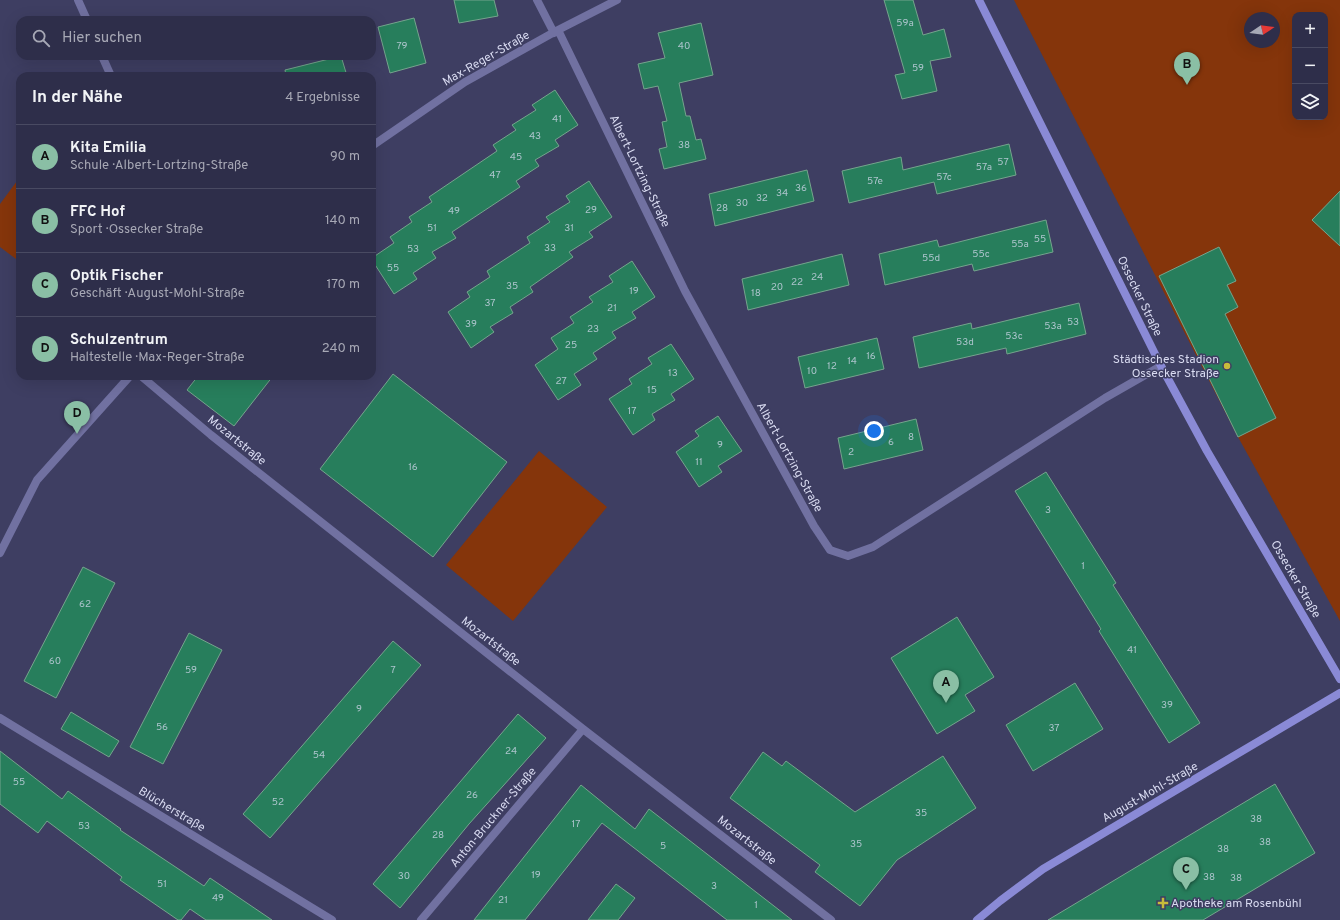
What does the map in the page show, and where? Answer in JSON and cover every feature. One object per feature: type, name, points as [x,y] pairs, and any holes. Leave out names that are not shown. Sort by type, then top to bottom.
[{"type":"street","points":[[78,0],[84,16]]},
{"type":"street","name":"Albert-Lortzing-Straße","points":[[537,0],[556,32],[685,291],[814,526],[830,550],[848,556],[873,547],[1105,398],[1161,366]]},
{"type":"street","name":"Max-Reger-Straße","points":[[376,143],[465,82],[617,0]]},
{"type":"street","name":"Ossecker Straße","points":[[979,0],[1161,366],[1211,457],[1340,679]]},
{"type":"street","points":[[104,60],[109,72]]},
{"type":"street","points":[[0,553],[37,480],[126,380]]},
{"type":"street","name":"Mozartstraße","points":[[146,380],[211,435],[583,729],[831,920]]},
{"type":"street","name":"August-Mohl-Straße","points":[[977,920],[1043,869],[1340,694]]},
{"type":"street","name":"Blücherstraße","points":[[0,718],[332,920]]},
{"type":"street","name":"Anton-Bruckner-Straße","points":[[421,920],[583,729]]},
{"type":"shaded area","name":"Städtisches Stadion Ossecker Straße","points":[[1014,0],[1340,0],[1340,621],[1238,437]]},
{"type":"shaded area","points":[[16,182],[16,259],[0,247],[0,204]]},
{"type":"shaded area","points":[[539,451],[607,507],[513,621],[446,565]]},
{"type":"building","points":[[454,0],[494,0],[498,16],[459,23]]},
{"type":"building","points":[[884,0],[913,0],[923,35],[944,29],[951,57],[930,61],[937,91],[902,99],[895,75],[905,73]]},
{"type":"building","points":[[414,18],[426,63],[390,73],[378,27]]},
{"type":"building","points":[[701,23],[713,75],[679,83],[686,116],[690,116],[696,140],[701,139],[706,159],[664,169],[659,149],[667,147],[662,122],[667,121],[658,86],[644,89],[638,64],[665,58],[658,33]]},
{"type":"building","points":[[325,60],[342,60],[346,72],[285,72],[285,70]]},
{"type":"building","points":[[555,90],[578,125],[555,140],[559,146],[535,160],[539,166],[516,181],[520,187],[452,232],[456,238],[432,252],[436,258],[413,273],[417,279],[394,294],[376,266],[376,255],[394,243],[390,237],[412,222],[409,217],[432,202],[429,197],[497,151],[493,145],[516,130],[512,125],[536,110],[532,105]]},
{"type":"building","points":[[1009,144],[1016,175],[937,194],[934,182],[849,203],[842,171],[901,157],[903,170]]},
{"type":"building","points":[[807,170],[814,201],[715,226],[709,194]]},
{"type":"building","points":[[589,181],[612,217],[589,232],[593,237],[569,252],[573,257],[530,287],[533,292],[510,307],[513,313],[490,327],[494,332],[471,348],[448,312],[470,297],[467,292],[490,277],[487,271],[530,243],[527,237],[550,222],[546,217],[570,202],[566,196]]},
{"type":"building","points":[[1340,191],[1340,246],[1312,220]]},
{"type":"building","points":[[1046,220],[1053,252],[974,271],[972,264],[885,285],[879,254],[937,240],[939,247]]},
{"type":"building","name":"Städtisches Stadion Ossecker Straße","points":[[1219,247],[1236,281],[1227,285],[1238,307],[1225,314],[1276,418],[1238,437],[1159,276]]},
{"type":"building","points":[[842,254],[849,285],[748,310],[742,279]]},
{"type":"building","points":[[632,261],[655,297],[632,312],[636,318],[612,332],[616,338],[593,353],[597,359],[574,374],[581,385],[558,400],[535,365],[558,349],[551,338],[574,323],[570,317],[593,302],[589,297],[613,282],[609,276]]},
{"type":"building","points":[[1079,303],[1086,334],[1007,354],[1006,348],[919,368],[913,337],[971,323],[972,329]]},
{"type":"building","points":[[877,338],[884,369],[805,388],[798,357]]},
{"type":"building","points":[[671,344],[694,379],[671,394],[675,400],[652,414],[655,420],[633,435],[609,399],[632,384],[629,379],[652,364],[648,358]]},
{"type":"building","points":[[393,374],[507,462],[433,557],[320,469]]},
{"type":"building","points":[[195,380],[270,380],[234,426],[187,390]]},
{"type":"building","points":[[718,416],[742,451],[718,466],[722,472],[699,487],[676,452],[699,436],[695,431]]},
{"type":"building","points":[[916,419],[923,450],[844,469],[838,438]]},
{"type":"building","points":[[1046,472],[1116,583],[1113,585],[1200,723],[1169,743],[1099,631],[1101,629],[1015,491]]},
{"type":"building","points":[[83,567],[115,583],[56,698],[24,681]]},
{"type":"building","points":[[957,617],[994,677],[965,695],[975,711],[937,734],[891,658]]},
{"type":"building","points":[[189,633],[222,650],[163,764],[130,747]]},
{"type":"building","points":[[393,641],[421,665],[270,838],[243,814]]},
{"type":"building","points":[[1075,683],[1103,729],[1033,771],[1006,725]]},
{"type":"building","points":[[71,712],[119,741],[109,757],[61,729]]},
{"type":"building","points":[[518,714],[546,738],[469,824],[400,908],[373,884]]},
{"type":"building","points":[[0,751],[62,799],[68,791],[121,829],[120,830],[204,886],[210,878],[272,920],[206,920],[190,909],[181,920],[178,920],[120,880],[122,877],[47,821],[38,833],[0,804]]},
{"type":"building","points":[[763,752],[782,766],[786,761],[855,812],[943,756],[976,808],[897,860],[860,906],[815,872],[820,865],[730,798]]},
{"type":"building","points":[[1275,784],[1315,853],[1203,920],[1048,920]]},
{"type":"building","points":[[581,785],[635,829],[649,809],[792,920],[727,920],[602,823],[525,920],[474,920]]},
{"type":"building","points":[[616,884],[635,898],[618,920],[588,920]]},
{"type":"place","name":"FFC Hof","points":[[1187,85]]},
{"type":"place","name":"Städtisches Stadion Ossecker Straße","points":[[1227,366]]},
{"type":"place","name":"Schulzentrum","points":[[77,434]]},
{"type":"place","name":"Kita Emilia","points":[[946,703]]},
{"type":"place","name":"Optik Fischer","points":[[1186,890]]},
{"type":"place","name":"Apotheke am Rosenbühl","points":[[1163,903]]}]
